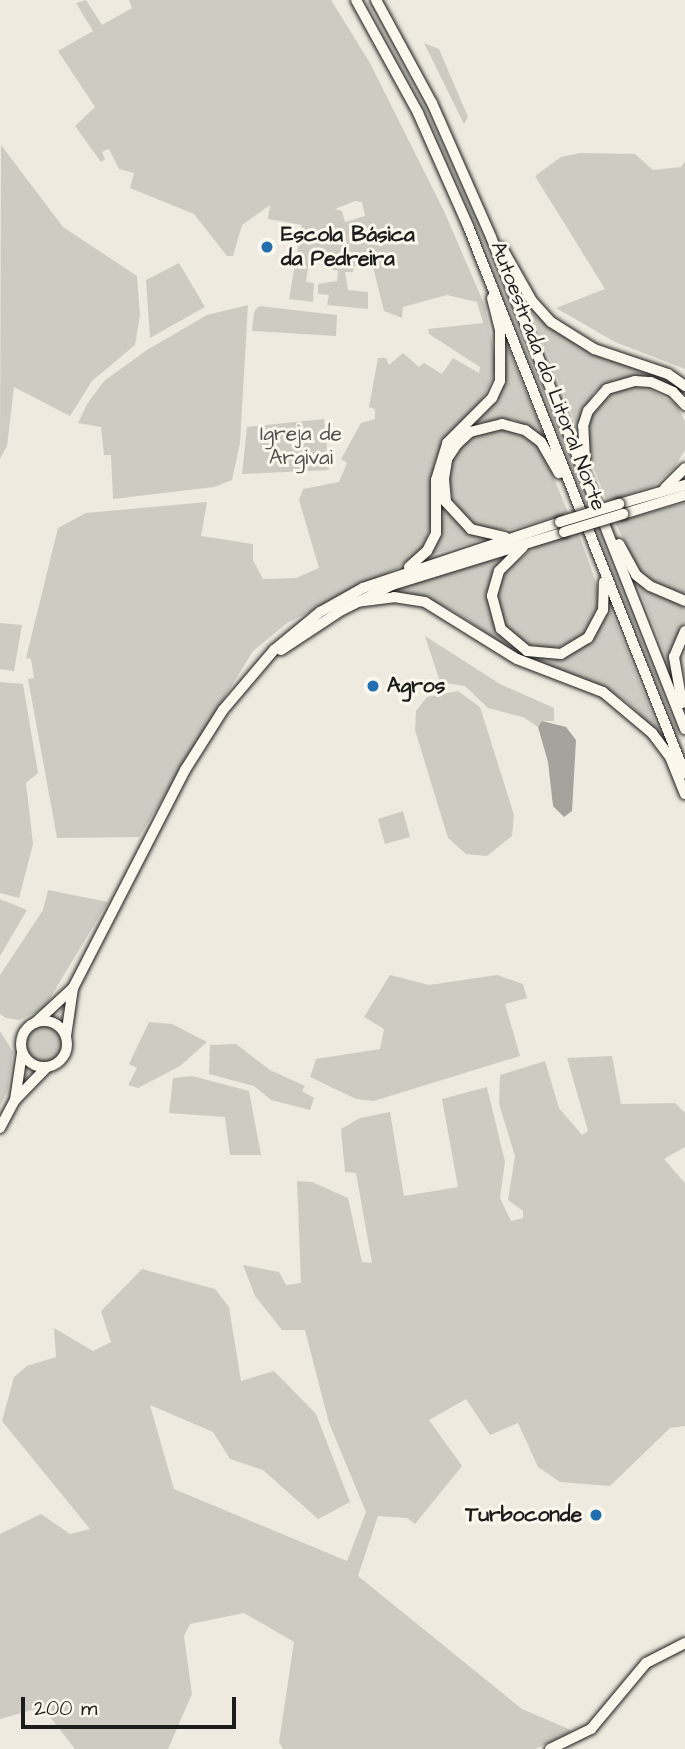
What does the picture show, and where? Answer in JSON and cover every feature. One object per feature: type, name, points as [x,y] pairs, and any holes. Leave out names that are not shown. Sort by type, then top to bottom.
[{"type":"highway","name":"Autoestrada do Litoral Norte","points":[[356,0],[429,136],[496,293],[603,572],[685,774]]},
{"type":"highway","name":"Autoestrada do Litoral Norte","points":[[376,0],[432,103],[491,237],[685,729]]},
{"type":"highway","points":[[491,237],[497,238],[532,301],[551,322],[594,349],[668,374],[685,386]]},
{"type":"highway","points":[[399,574],[422,557],[436,533],[436,480],[447,443],[492,398],[500,381],[500,330],[492,299],[496,293]]},
{"type":"highway","points":[[590,483],[583,426],[588,411],[607,389],[635,381],[651,382],[673,392],[685,405]]},
{"type":"highway","points":[[514,536],[477,532],[446,502],[447,459],[470,432],[502,424],[525,430],[541,442],[584,521]]},
{"type":"highway","points":[[659,493],[685,468]]},
{"type":"highway","points":[[621,509],[685,485]]},
{"type":"highway","points":[[66,1036],[73,988],[194,754],[254,672],[286,638],[320,612],[399,574],[514,536],[562,527],[621,509],[685,495]]},
{"type":"highway","points":[[601,514],[636,575],[650,586],[685,601]]},
{"type":"highway","points":[[254,672],[356,603],[417,576],[533,541],[562,527]]},
{"type":"highway","points":[[533,541],[504,564],[492,596],[501,629],[527,651],[561,654],[588,638],[603,610],[603,572]]},
{"type":"highway","points":[[356,603],[394,597],[425,602],[517,659],[603,692],[652,733],[670,757],[685,794]]},
{"type":"highway","points":[[685,631],[674,671],[685,716]]},
{"type":"highway","points":[[36,1023],[73,988]]},
{"type":"main road","points":[[0,1128],[15,1100],[47,1068],[64,1057],[66,1036],[57,1025],[36,1023],[24,1033],[15,1100]]},
{"type":"main road","points":[[22,1053],[32,1065],[47,1068]]},
{"type":"main road","points":[[550,1749],[591,1729],[629,1679],[657,1657],[685,1643]]},
{"type":"green space","points":[[86,0],[102,25],[132,8],[129,0],[331,0],[370,63],[444,211],[485,306],[497,369],[481,401],[442,443],[434,464],[433,519],[422,550],[412,561],[287,623],[253,651],[139,837],[57,838],[28,679],[34,678],[31,659],[26,658],[58,528],[86,513],[207,502],[201,536],[253,544],[253,560],[263,579],[296,578],[319,568],[299,500],[303,489],[339,482],[347,463],[341,459],[361,423],[375,419],[375,409],[369,407],[378,358],[386,358],[389,365],[403,353],[419,367],[424,363],[442,374],[453,358],[479,373],[480,367],[429,334],[428,329],[483,323],[477,302],[447,295],[403,307],[402,318],[384,311],[373,267],[354,266],[353,272],[345,272],[348,290],[368,292],[368,309],[327,305],[329,295],[318,294],[318,284],[337,281],[338,271],[326,268],[327,262],[309,261],[306,282],[314,283],[313,302],[289,299],[302,225],[268,219],[270,205],[242,225],[233,256],[227,256],[194,214],[130,188],[134,173],[119,169],[109,149],[102,152],[105,159],[101,162],[75,126],[95,107],[58,51],[93,31],[76,3]],"holes":[[[355,201],[362,202],[365,216],[345,222],[342,211],[335,209]]]},
{"type":"green space","points":[[424,43],[439,49],[468,117],[464,124]]},
{"type":"green space","points":[[1,145],[63,227],[137,276],[140,315],[135,345],[92,381],[70,416],[14,387],[7,446],[0,459]]},
{"type":"green space","points":[[581,153],[635,154],[653,170],[681,167],[685,161],[685,369],[615,342],[556,308],[605,289],[535,176],[561,157]]},
{"type":"green space","points":[[179,263],[205,307],[150,338],[146,280]]},
{"type":"green space","points":[[527,302],[549,324],[666,378],[685,390],[685,399],[669,384],[650,377],[613,380],[594,392],[577,427]]},
{"type":"green space","points":[[248,305],[240,443],[232,480],[214,487],[113,499],[111,455],[104,455],[101,427],[78,423],[87,404],[104,381],[147,350],[207,315]]},
{"type":"green space","points":[[259,306],[337,315],[336,336],[252,331],[254,312]]},
{"type":"green space","points":[[506,343],[544,437],[514,420],[479,422],[464,431],[505,376]]},
{"type":"green space","points":[[644,386],[676,404],[685,421],[685,450],[674,468],[655,485],[607,501],[592,464],[588,440],[591,417],[603,400],[622,388]]},
{"type":"green space","name":"Igreja de Argivai","points":[[324,419],[329,470],[242,474],[247,427]]},
{"type":"green space","points":[[506,430],[528,438],[543,451],[568,513],[512,529],[487,529],[466,519],[453,500],[449,479],[453,459],[464,443],[482,432]]},
{"type":"green space","points":[[440,485],[443,499],[488,538],[427,556],[441,528]]},
{"type":"green space","points":[[685,503],[685,594],[655,583],[639,570],[615,522]]},
{"type":"green space","points":[[578,532],[598,588],[598,610],[588,630],[571,643],[549,649],[525,644],[508,630],[500,613],[498,593],[503,574],[535,546]]},
{"type":"green space","points":[[508,552],[491,579],[488,594],[496,629],[509,644],[527,654],[584,646],[596,634],[609,606],[661,736],[627,702],[602,686],[529,661],[452,610],[425,598],[377,594]]},
{"type":"green space","points":[[636,580],[653,594],[685,603],[685,622],[672,646],[669,664]]},
{"type":"green space","points":[[0,623],[22,625],[14,671],[0,669]]},
{"type":"green space","points":[[425,636],[500,684],[554,708],[554,721],[542,721],[538,727],[523,717],[488,708],[465,686],[440,682]]},
{"type":"green space","points":[[0,682],[23,684],[38,773],[26,783],[33,844],[19,898],[0,893]]},
{"type":"green space","points":[[458,691],[480,707],[514,815],[512,836],[487,856],[466,854],[448,838],[415,730],[416,711],[427,697]]},
{"type":"green space","points":[[403,811],[410,837],[385,844],[378,819]]},
{"type":"green space","points":[[48,890],[108,902],[44,1008],[19,1020],[6,1018],[0,1014],[0,975],[43,910]]},
{"type":"green space","points":[[0,899],[27,910],[0,956]]},
{"type":"green space","points":[[390,975],[429,985],[497,975],[523,984],[527,998],[505,1004],[520,1056],[374,1101],[356,1099],[310,1077],[316,1059],[380,1049],[384,1029],[364,1017]]},
{"type":"green space","points":[[149,1022],[172,1024],[207,1042],[180,1066],[138,1088],[128,1085],[137,1068],[129,1064]]},
{"type":"green space","points":[[45,1026],[58,1031],[63,1044],[58,1057],[45,1062],[32,1057],[27,1044],[32,1031]]},
{"type":"green space","points":[[0,1031],[13,1052],[7,1092],[0,1106]]},
{"type":"green space","points":[[236,1044],[270,1070],[305,1086],[302,1091],[314,1098],[310,1110],[271,1100],[254,1086],[209,1074],[210,1045]]},
{"type":"green space","points":[[612,1056],[621,1104],[675,1103],[685,1113],[685,1147],[664,1159],[685,1183],[685,1426],[670,1428],[610,1486],[560,1482],[538,1467],[518,1423],[490,1435],[466,1399],[429,1420],[462,1466],[415,1524],[407,1518],[378,1516],[358,1576],[522,1709],[571,1730],[569,1733],[535,1749],[283,1749],[279,1742],[294,1642],[244,1613],[190,1624],[184,1636],[192,1694],[168,1749],[75,1749],[42,1707],[0,1719],[0,1534],[41,1514],[70,1534],[90,1529],[2,1421],[14,1377],[27,1366],[56,1357],[54,1328],[93,1351],[111,1342],[101,1311],[142,1269],[215,1289],[229,1307],[241,1381],[274,1371],[316,1414],[350,1502],[318,1519],[263,1470],[230,1459],[213,1432],[150,1405],[174,1489],[347,1561],[366,1512],[329,1423],[305,1330],[282,1330],[255,1296],[243,1265],[279,1272],[286,1285],[301,1283],[297,1181],[312,1182],[348,1198],[362,1262],[372,1263],[356,1173],[345,1172],[341,1129],[360,1118],[390,1112],[404,1196],[458,1187],[442,1099],[487,1087],[505,1162],[500,1198],[511,1221],[523,1218],[523,1211],[508,1200],[515,1156],[499,1104],[500,1075],[545,1061],[559,1108],[582,1135],[588,1131],[567,1058]]},
{"type":"green space","points":[[192,1076],[249,1091],[261,1155],[230,1155],[225,1117],[169,1113],[173,1078]]},
{"type":"shaded area","points":[[542,721],[566,727],[576,740],[572,811],[564,817],[553,806],[548,762],[538,727]]},
{"type":"place","name":"Escola Básica da Pedreira","points":[[267,247]]},
{"type":"place","name":"Agros","points":[[373,686]]},
{"type":"place","name":"Turboconde","points":[[596,1515]]}]
